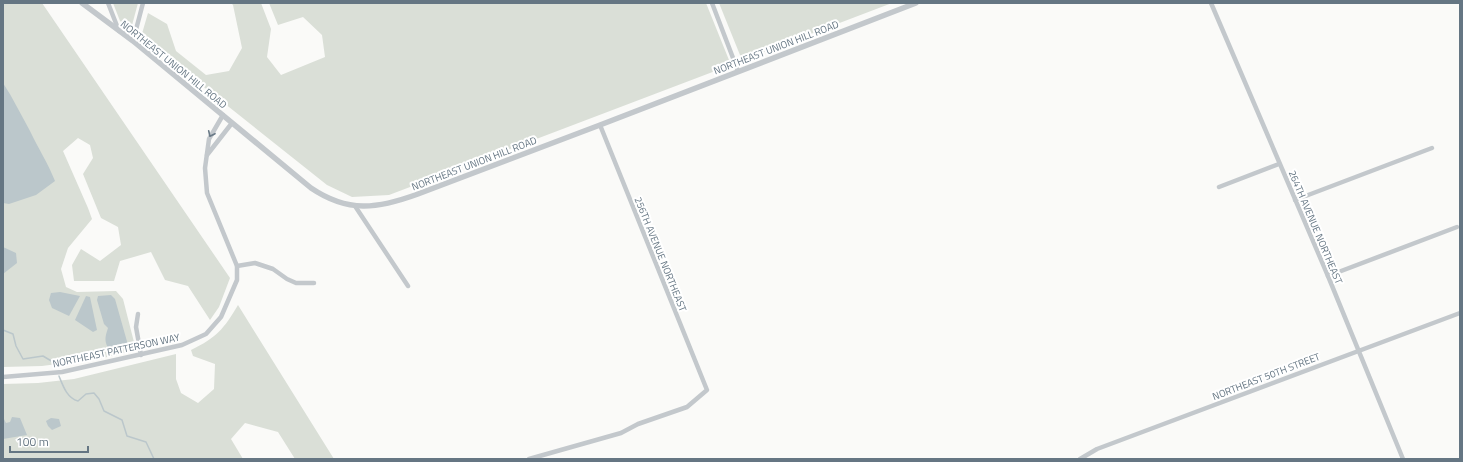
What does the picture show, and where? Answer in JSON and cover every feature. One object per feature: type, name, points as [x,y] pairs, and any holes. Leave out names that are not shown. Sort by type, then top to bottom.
[{"type":"street","name":"NORTHEAST UNION HILL ROAD","points":[[82,3],[133,41],[311,188],[331,200],[341,204],[355,206],[373,206],[394,203],[916,3]]},
{"type":"street","points":[[108,3],[119,31]]},
{"type":"street","points":[[133,41],[143,3]]},
{"type":"street","points":[[712,3],[738,71]]},
{"type":"street","name":"264TH AVENUE NORTHEAST","points":[[1211,3],[1328,276],[1403,459]]},
{"type":"street","name":"NORTHEAST PATTERSON WAY","points":[[3,377],[62,372],[182,345],[206,334],[221,317],[237,280],[237,266],[207,193],[205,168],[209,139],[223,115]]},
{"type":"street","points":[[207,155],[232,123]]},
{"type":"street","name":"256TH AVENUE NORTHEAST","points":[[530,459],[621,433],[638,424],[687,407],[707,390],[600,125]]},
{"type":"street","points":[[1295,200],[1432,148]]},
{"type":"street","points":[[1219,187],[1279,164]]},
{"type":"street","points":[[355,206],[408,286]]},
{"type":"street","points":[[1328,276],[1457,227]]},
{"type":"street","points":[[237,266],[255,263],[274,269],[287,279],[296,283],[314,283]]},
{"type":"street","name":"NORTHEAST 50TH STREET","points":[[1080,459],[1097,449],[1460,313]]},
{"type":"street","points":[[138,314],[136,327],[140,355]]},
{"type":"shaded area","points":[[3,3],[42,3],[230,278],[219,307],[210,320],[188,286],[165,280],[151,252],[120,261],[114,281],[74,281],[72,265],[81,249],[100,261],[121,245],[118,227],[101,218],[83,174],[93,158],[90,145],[78,138],[63,151],[92,219],[68,248],[61,269],[66,287],[77,292],[116,291],[123,299],[136,350],[103,358],[42,366],[3,367]]},
{"type":"shaded area","points":[[113,3],[138,3],[131,29],[120,21]]},
{"type":"shaded area","points":[[231,3],[261,3],[271,29],[267,57],[281,75],[325,57],[322,35],[303,17],[278,25],[269,3],[706,3],[731,65],[389,195],[352,197],[327,185],[141,37],[148,13],[167,24],[176,51],[206,75],[229,71],[242,48],[233,5]]},
{"type":"shaded area","points":[[719,3],[892,3],[742,60]]},
{"type":"shaded area","points":[[3,83],[30,131],[55,181],[36,195],[9,204],[3,203]]},
{"type":"shaded area","points":[[3,247],[16,253],[17,263],[3,274]]},
{"type":"shaded area","points":[[60,292],[80,296],[69,316],[52,308],[49,300],[51,293]]},
{"type":"shaded area","points":[[111,295],[115,299],[128,345],[109,350],[106,344],[106,334],[108,328],[104,324],[97,300],[98,296]]},
{"type":"shaded area","points":[[86,296],[90,297],[97,330],[93,332],[75,320]]},
{"type":"shaded area","points":[[238,305],[334,459],[295,459],[278,432],[245,423],[231,439],[243,459],[3,459],[3,384],[38,383],[74,379],[176,354],[176,379],[181,393],[198,403],[214,389],[215,364],[193,356],[191,350],[219,332],[224,327]]},
{"type":"shaded area","points":[[3,417],[6,423],[10,422],[12,417],[20,418],[27,435],[3,439]]},
{"type":"shaded area","points":[[51,418],[59,419],[61,426],[52,430],[46,421]]},
{"type":"waterway","points":[[3,330],[13,334],[16,346],[23,359],[43,356],[53,362],[55,368]]},
{"type":"waterway","points":[[59,376],[68,394],[78,401],[86,394],[94,393],[99,399],[104,411],[122,420],[127,436],[146,442],[154,459]]}]
